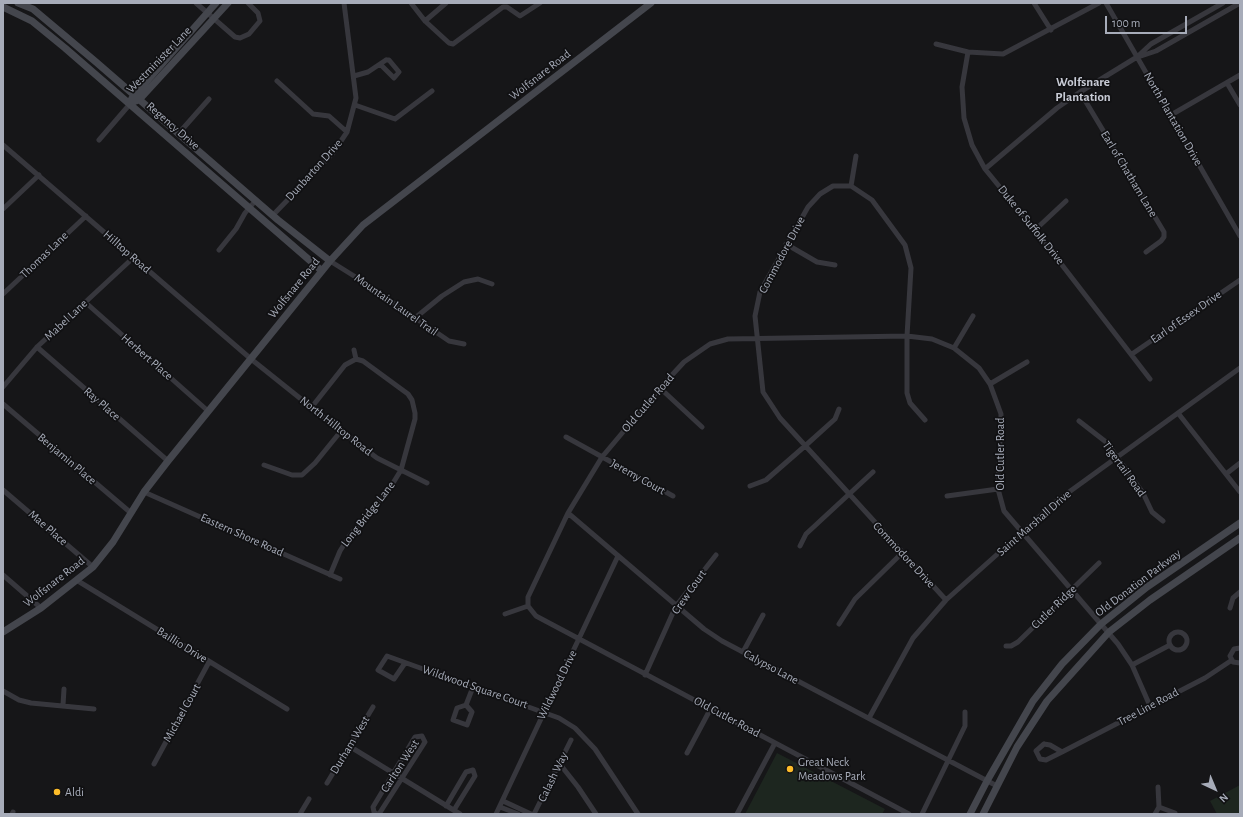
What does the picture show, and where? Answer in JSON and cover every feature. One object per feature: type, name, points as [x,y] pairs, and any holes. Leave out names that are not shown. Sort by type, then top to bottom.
[{"type":"street","name":"Regency Drive","points":[[18,3],[32,9],[179,133],[275,217],[330,262]]},
{"type":"street","points":[[196,3],[235,36],[245,37],[260,21],[258,13],[248,3]]},
{"type":"street","name":"Westminister Lane","points":[[211,16],[216,3]]},
{"type":"street","name":"Westminister Lane","points":[[130,104],[211,16],[228,3]]},
{"type":"street","name":"Dunbarton Drive","points":[[271,227],[275,217],[333,152],[348,132],[355,105],[354,76],[344,3]]},
{"type":"street","points":[[410,3],[425,21],[449,43],[453,44],[504,7],[507,7],[520,16],[540,3]]},
{"type":"street","points":[[425,21],[446,3]]},
{"type":"street","name":"Wolfsnare Road","points":[[3,632],[41,608],[78,581],[93,567],[131,514],[144,492],[168,461],[322,271],[363,225],[651,3]]},
{"type":"street","points":[[1034,3],[1051,30]]},
{"type":"street","points":[[936,44],[968,52],[1003,54],[1051,30],[1099,3]]},
{"type":"street","name":"North Plantation Drive","points":[[1106,3],[1240,236]]},
{"type":"street","points":[[985,170],[1058,108],[1080,92],[1137,57],[1151,44],[1223,3]]},
{"type":"street","points":[[1137,57],[1156,52],[1240,3]]},
{"type":"street","name":"Regency Drive","points":[[3,7],[32,21],[322,271]]},
{"type":"street","name":"Duke of Suffolk Drive","points":[[968,52],[962,87],[964,118],[972,145],[985,170],[1035,230],[1150,379]]},
{"type":"street","points":[[354,76],[368,72],[380,64]]},
{"type":"street","points":[[1171,115],[1240,76]]},
{"type":"street","points":[[277,81],[314,114],[329,116],[348,132]]},
{"type":"street","points":[[1227,83],[1240,105]]},
{"type":"street","points":[[355,105],[395,119],[432,91]]},
{"type":"street","name":"Earl of Chatham Lane","points":[[1080,92],[1164,232],[1164,236],[1161,241],[1146,252]]},
{"type":"street","points":[[179,133],[209,98]]},
{"type":"street","points":[[99,140],[130,104]]},
{"type":"street","name":"Hilltop Road","points":[[3,146],[39,175],[251,359]]},
{"type":"street","points":[[196,161],[202,154]]},
{"type":"street","points":[[856,156],[851,186],[872,200],[905,245],[911,268],[907,336],[907,393],[910,403],[925,420]]},
{"type":"street","points":[[3,209],[39,175]]},
{"type":"street","name":"Commodore Drive","points":[[851,186],[833,186],[820,194],[808,207],[760,292],[755,316],[756,338],[763,392],[780,418],[946,600]]},
{"type":"street","points":[[219,250],[256,200]]},
{"type":"street","points":[[1035,230],[1066,201]]},
{"type":"street","name":"Thomas Lane","points":[[3,294],[86,216]]},
{"type":"street","points":[[786,244],[817,262],[835,265]]},
{"type":"street","name":"Mabel Lane","points":[[3,387],[37,347],[134,257]]},
{"type":"street","name":"Mountain Laurel Trail","points":[[330,262],[354,276],[449,341],[464,344]]},
{"type":"street","points":[[415,318],[442,296],[464,282],[478,279],[492,284]]},
{"type":"street","name":"Earl of Essex Drive","points":[[1132,354],[1240,280]]},
{"type":"street","name":"Herbert Place","points":[[85,302],[208,411]]},
{"type":"street","points":[[954,348],[973,316]]},
{"type":"street","name":"Old Cutler Road","points":[[909,814],[536,616],[528,606],[528,597],[568,513],[602,457],[684,362],[710,344],[728,339],[907,336],[932,340],[954,348],[979,368],[990,384],[1001,414],[998,489],[1004,511],[1109,632],[1132,666],[1150,706]]},
{"type":"street","name":"Ray Place","points":[[37,347],[168,461]]},
{"type":"street","points":[[311,408],[345,365],[356,359],[354,350]]},
{"type":"street","name":"North Hilltop Road","points":[[251,359],[341,432],[377,458],[427,483]]},
{"type":"street","name":"Long Bridge Lane","points":[[330,575],[340,551],[350,535],[390,488],[401,470],[415,419],[412,400],[408,394],[363,361],[356,359]]},
{"type":"street","points":[[990,384],[1027,362]]},
{"type":"street","name":"Saint Marshall Drive","points":[[869,718],[913,638],[946,600],[1058,500],[1240,368]]},
{"type":"street","points":[[660,388],[702,427]]},
{"type":"street","name":"Benjamin Place","points":[[3,404],[131,514]]},
{"type":"street","points":[[750,486],[766,480],[835,419],[839,409]]},
{"type":"street","points":[[1178,413],[1240,492]]},
{"type":"street","name":"Tigertail Road","points":[[1079,421],[1106,442],[1144,493],[1152,512],[1163,521]]},
{"type":"street","points":[[264,465],[292,476],[302,475],[315,463],[341,432]]},
{"type":"street","name":"Jeremy Court","points":[[566,437],[673,496]]},
{"type":"street","points":[[1226,474],[1240,463]]},
{"type":"street","points":[[800,546],[806,534],[873,472]]},
{"type":"street","points":[[947,496],[998,489]]},
{"type":"street","name":"Mae Place","points":[[3,490],[93,567]]},
{"type":"street","name":"Eastern Shore Road","points":[[144,492],[340,579]]},
{"type":"street","name":"Calypso Lane","points":[[568,513],[709,633],[997,786]]},
{"type":"street","name":"Old Donation Parkway","points":[[970,814],[987,781],[1033,701],[1062,664],[1101,624],[1146,587],[1240,523]]},
{"type":"street","name":"Old Donation Parkway","points":[[984,814],[1017,747],[1047,701],[1109,632],[1150,600],[1240,538]]},
{"type":"street","points":[[839,624],[856,599],[902,553]]},
{"type":"street","name":"Crew Court","points":[[646,675],[676,606],[716,555]]},
{"type":"street","name":"Wildwood Drive","points":[[496,814],[618,556]]},
{"type":"street","name":"Cutler Ridge","points":[[1006,646],[1015,644],[1099,563]]},
{"type":"street","points":[[3,576],[41,608]]},
{"type":"street","name":"Baillio Drive","points":[[78,581],[287,709]]},
{"type":"street","points":[[1230,608],[1233,598],[1240,592]]},
{"type":"street","points":[[505,614],[528,606]]},
{"type":"street","points":[[743,652],[763,615]]},
{"type":"street","points":[[1132,666],[1170,646]]},
{"type":"street","name":"Tree Line Road","points":[[1062,752],[1050,745],[1044,744],[1038,748],[1036,754],[1037,757],[1043,760],[1062,752],[1205,678],[1232,660],[1230,656],[1232,651],[1240,648]]},
{"type":"street","name":"Wildwood Square Court","points":[[405,663],[394,679],[378,670],[386,656],[544,711],[564,721],[585,738],[595,749],[638,814]]},
{"type":"street","points":[[1232,660],[1236,663],[1240,663]]},
{"type":"street","name":"Michael Court","points":[[154,764],[209,662]]},
{"type":"street","points":[[466,705],[474,687]]},
{"type":"street","points":[[63,705],[64,689]]},
{"type":"street","points":[[3,690],[19,700],[31,703],[94,709]]},
{"type":"street","name":"Durham West","points":[[327,783],[372,707]]},
{"type":"street","points":[[687,753],[711,708]]},
{"type":"street","points":[[922,814],[965,726],[965,712]]},
{"type":"street","name":"Carlton West","points":[[422,736],[424,742],[402,779],[378,814],[374,812],[373,807],[415,737],[422,736]]},
{"type":"street","name":"Calash Way","points":[[534,814],[571,740]]},
{"type":"street","points":[[737,814],[775,743]]},
{"type":"street","points":[[349,746],[460,814]]},
{"type":"street","points":[[559,763],[578,787],[596,814]]},
{"type":"street","points":[[446,806],[466,772],[472,770],[475,776],[454,810]]},
{"type":"street","points":[[1155,814],[1159,808],[1158,787]]},
{"type":"street","points":[[300,814],[309,799]]},
{"type":"street","points":[[503,801],[531,814]]},
{"type":"street","points":[[500,807],[518,814]]},
{"type":"street","points":[[1159,808],[1175,813]]},
{"type":"shaded area","points":[[777,753],[885,809],[882,814],[745,814]]},
{"type":"shaded area","points":[[1240,785],[1240,814],[1217,814],[1210,801]]},
{"type":"place","name":"Great Neck Meadows Park","points":[[790,769]]},
{"type":"place","name":"Aldi","points":[[57,792]]},
{"type":"district","name":"Wolfsnare Plantation","points":[[1083,90]]}]
